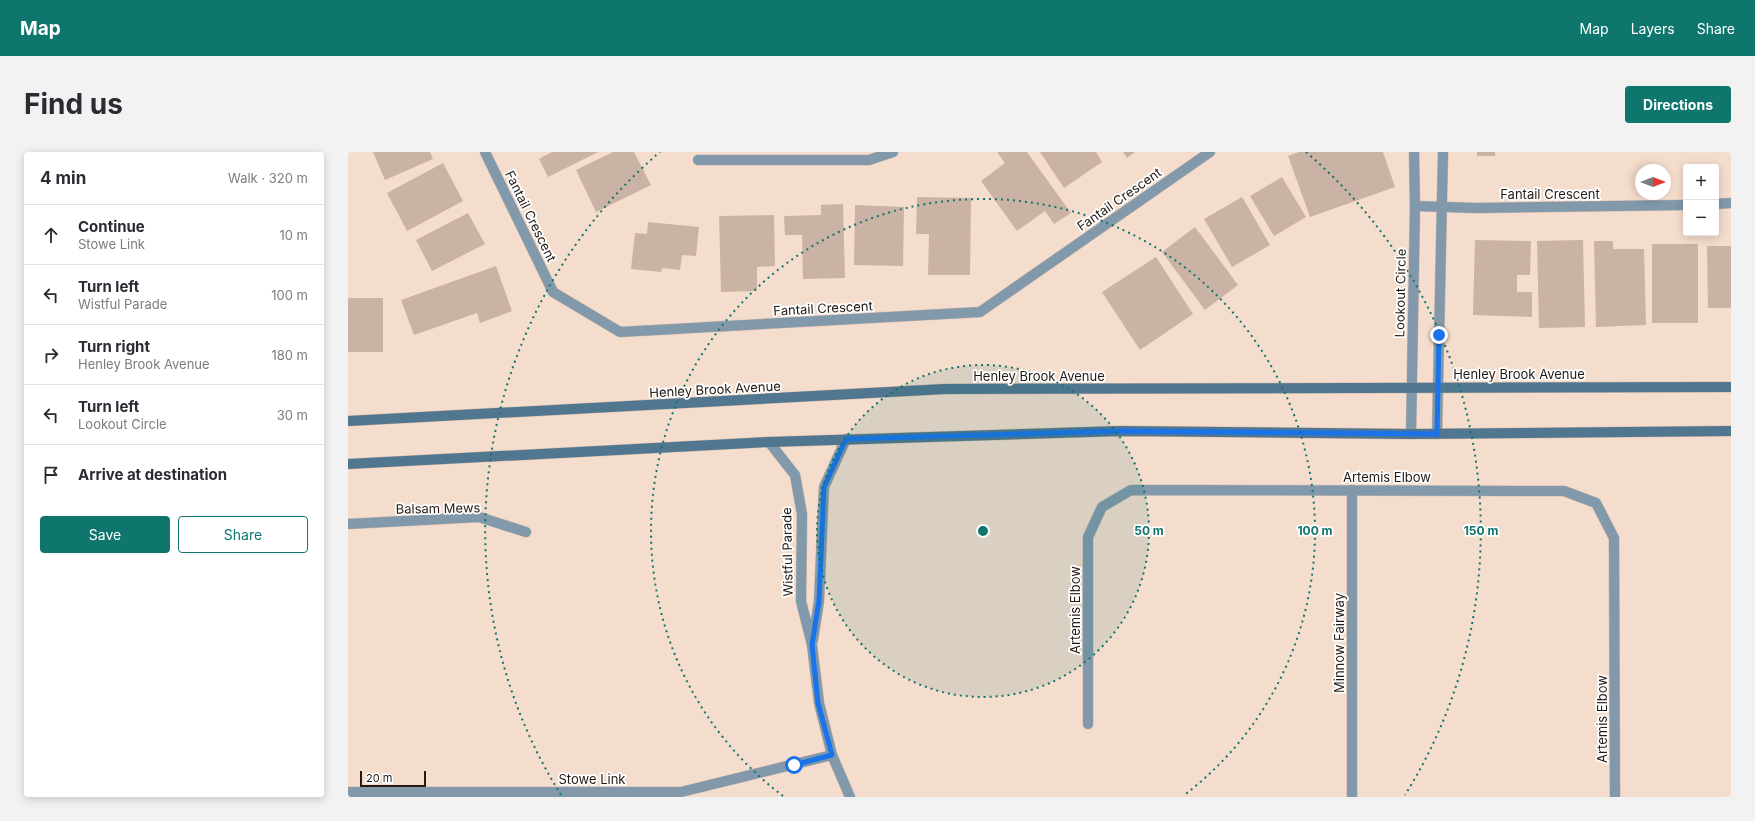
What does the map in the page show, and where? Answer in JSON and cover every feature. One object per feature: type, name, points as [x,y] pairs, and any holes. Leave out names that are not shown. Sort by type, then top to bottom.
[{"type":"main road","name":"Henley Brook Avenue","points":[[348,421],[945,389],[1731,387]]},
{"type":"main road","points":[[348,464],[769,442],[1121,431],[1437,434],[1731,431]]},
{"type":"street","name":"Fantail Crescent","points":[[485,152],[553,292],[620,332],[980,312],[1210,152]]},
{"type":"street","points":[[698,160],[869,160],[893,152]]},
{"type":"street","name":"Lookout Circle","points":[[1411,434],[1415,206],[1414,152]]},
{"type":"street","points":[[1437,434],[1443,152]]},
{"type":"street","points":[[1719,204],[1731,203]]},
{"type":"street","name":"Fantail Crescent","points":[[1415,206],[1441,208],[1683,205]]},
{"type":"street","name":"Wistful Parade","points":[[812,645],[819,601],[824,487],[846,439]]},
{"type":"street","name":"Wistful Parade","points":[[769,442],[795,475],[802,514],[801,601],[812,645],[818,703],[832,755],[850,797]]},
{"type":"street","name":"Artemis Elbow","points":[[1088,724],[1088,537],[1102,507],[1131,490],[1564,491],[1596,503],[1614,538],[1615,797]]},
{"type":"street","name":"Minnow Fairway","points":[[1352,490],[1352,797]]},
{"type":"street","name":"Balsam Mews","points":[[348,524],[479,517],[526,532]]},
{"type":"street","name":"Stowe Link","points":[[348,792],[682,792],[832,755]]},
{"type":"building","points":[[373,152],[430,152],[433,159],[385,180]]},
{"type":"building","points":[[552,152],[598,152],[548,177],[539,159]]},
{"type":"building","points":[[613,152],[634,152],[651,185],[596,212],[576,170]]},
{"type":"building","points":[[997,152],[1027,152],[1071,213],[1054,224],[1045,211],[1017,231],[981,181],[1005,163]]},
{"type":"building","points":[[1040,152],[1096,152],[1102,162],[1064,188]]},
{"type":"building","points":[[1123,152],[1135,152],[1127,158]]},
{"type":"building","points":[[1299,152],[1383,152],[1395,187],[1310,217],[1288,156]]},
{"type":"building","points":[[1477,152],[1495,152],[1495,156],[1477,156]]},
{"type":"building","points":[[443,163],[463,201],[407,231],[387,193]]},
{"type":"building","points":[[1282,177],[1306,217],[1274,236],[1250,196]]},
{"type":"building","points":[[917,197],[971,198],[970,275],[928,275],[929,234],[916,234]]},
{"type":"building","points":[[1242,197],[1270,245],[1232,267],[1204,219]]},
{"type":"building","points":[[843,204],[845,278],[803,279],[802,235],[785,235],[784,216],[821,215],[821,205]]},
{"type":"building","points":[[855,205],[904,207],[903,266],[854,265]]},
{"type":"building","points":[[468,213],[485,244],[432,271],[416,240]]},
{"type":"building","points":[[774,215],[775,266],[757,267],[757,291],[721,292],[719,216]]},
{"type":"building","points":[[648,222],[699,227],[696,256],[682,255],[680,270],[662,268],[661,272],[631,269],[635,233],[647,234]]},
{"type":"building","points":[[1195,227],[1238,285],[1205,310],[1162,252]]},
{"type":"building","points":[[1475,240],[1531,241],[1530,275],[1517,275],[1517,292],[1532,292],[1532,317],[1473,315]]},
{"type":"building","points":[[1583,240],[1585,327],[1539,328],[1537,241]]},
{"type":"building","points":[[1594,241],[1613,241],[1613,249],[1644,249],[1646,325],[1596,327]]},
{"type":"building","points":[[1652,244],[1698,244],[1698,323],[1652,323]]},
{"type":"building","points":[[1707,246],[1731,246],[1731,308],[1708,308]]},
{"type":"building","points":[[1156,257],[1193,314],[1140,350],[1102,292]]},
{"type":"building","points":[[496,266],[512,311],[480,323],[477,313],[414,335],[401,300]]},
{"type":"building","points":[[348,298],[383,298],[383,352],[348,352]]},
{"type":"route","points":[[794,765],[832,755],[818,703],[812,645],[819,601],[824,487],[846,439],[1121,431],[1437,434],[1439,335]]}]
